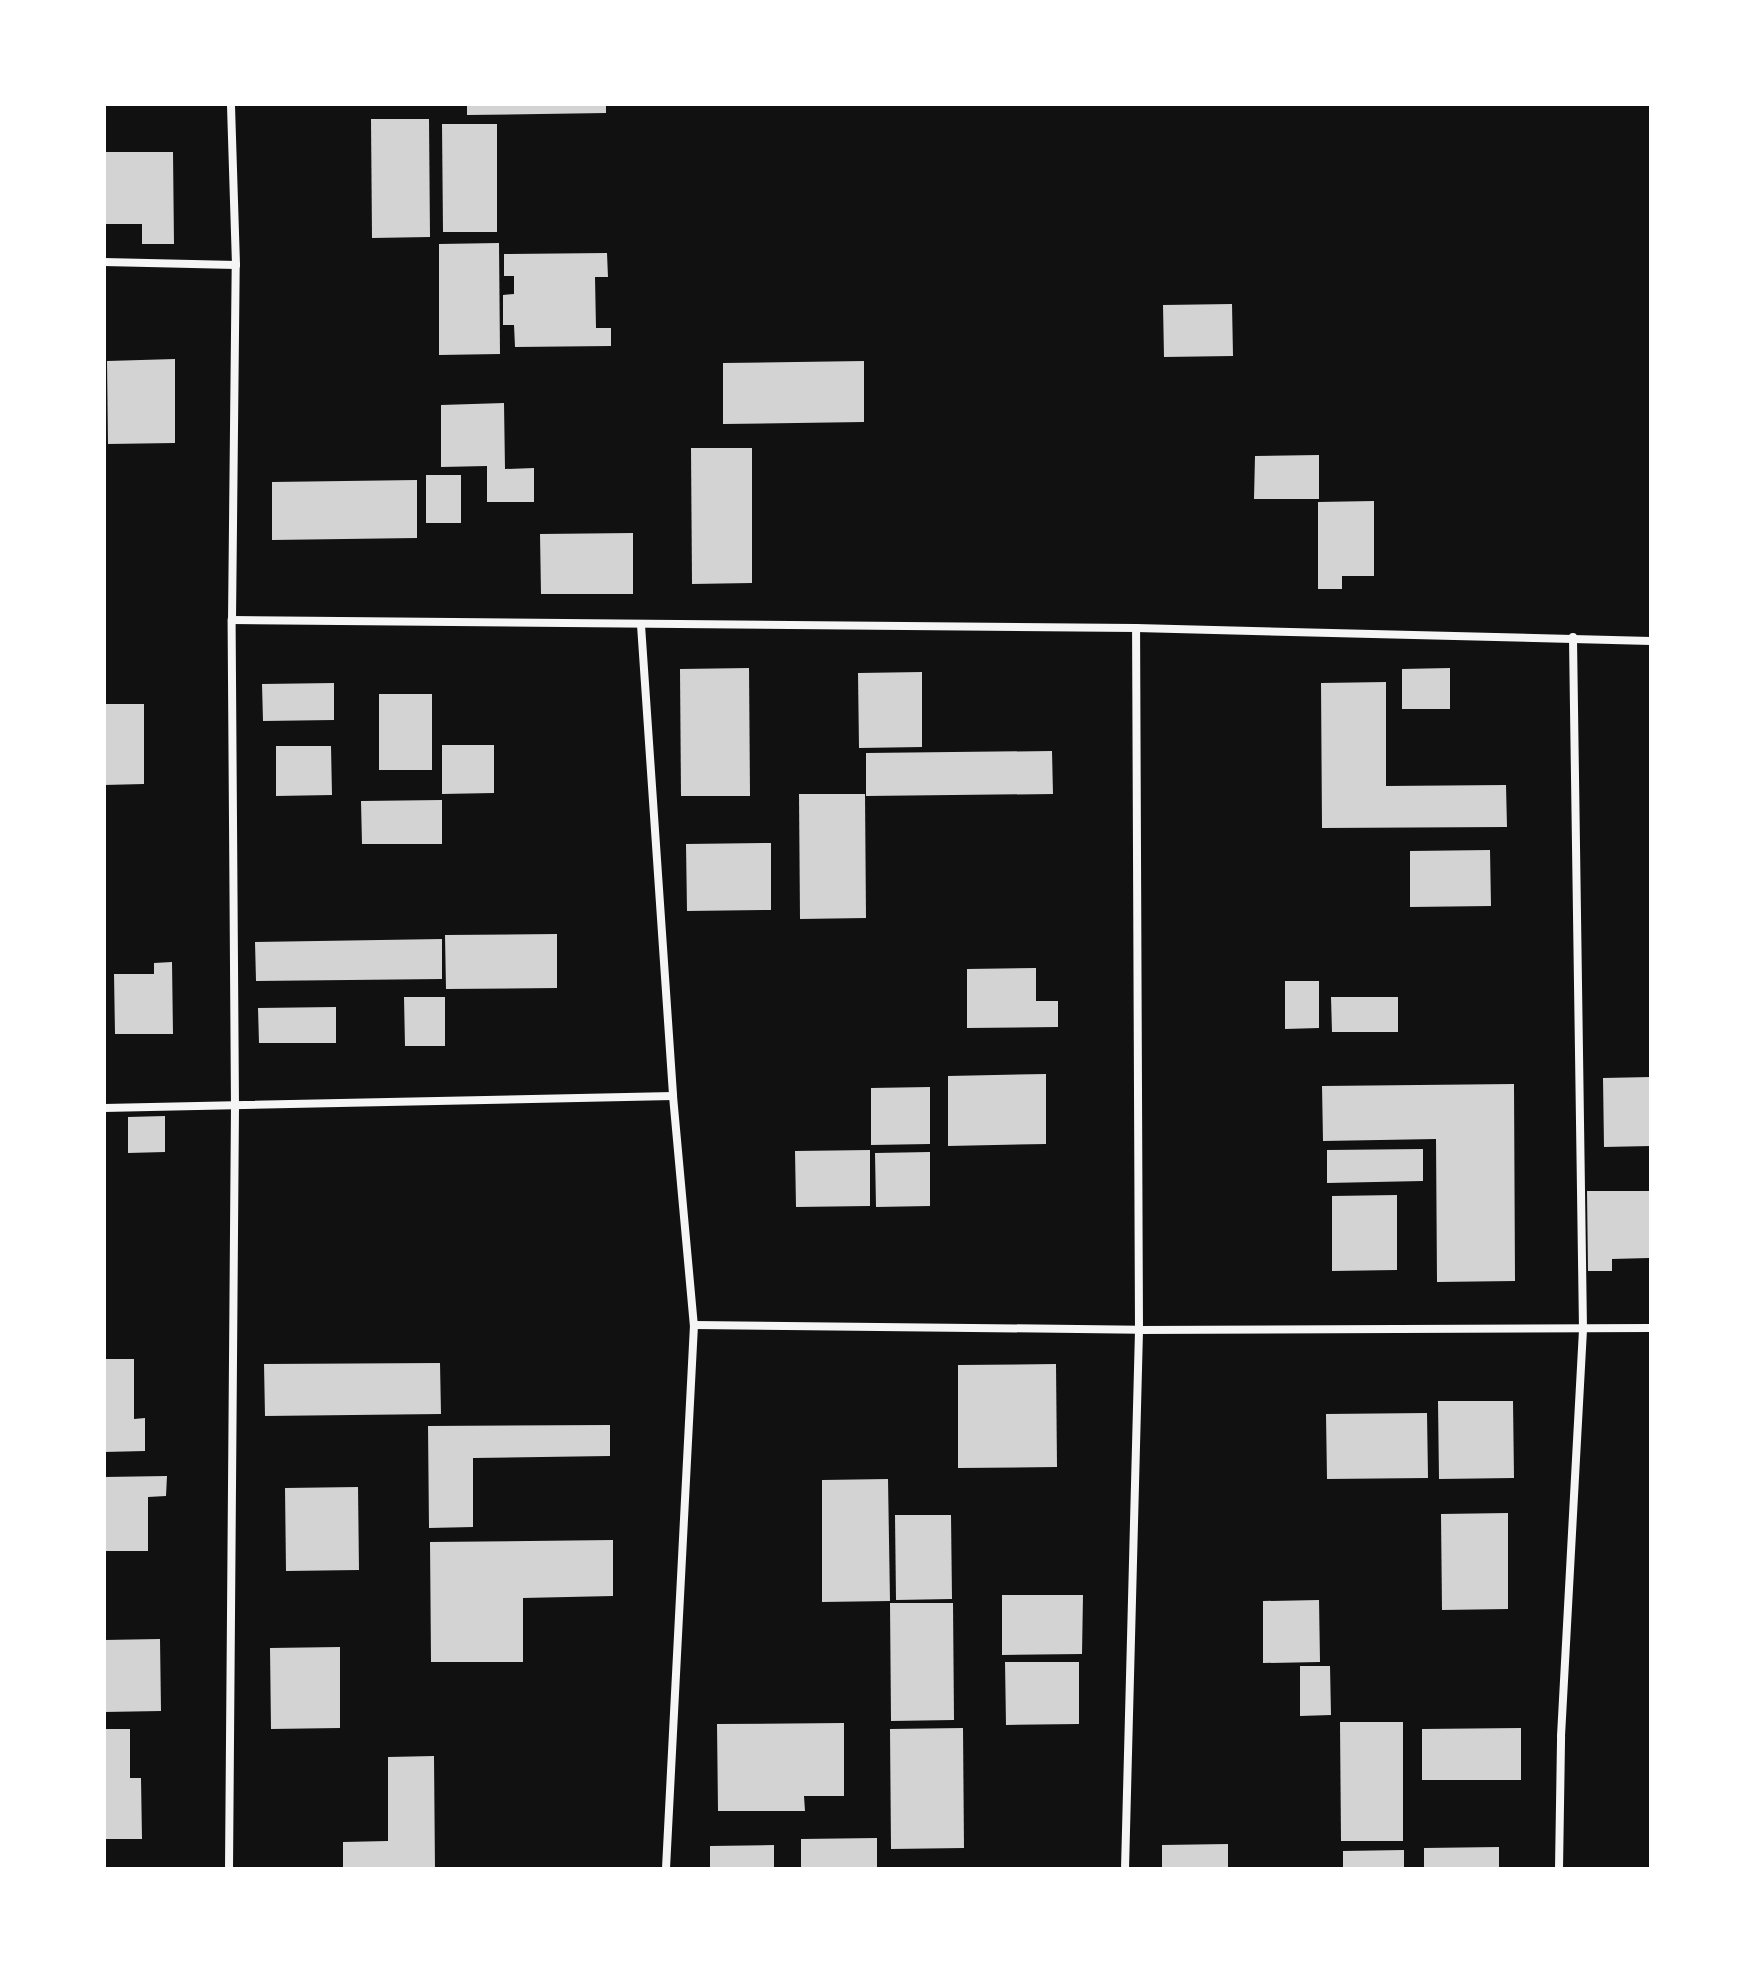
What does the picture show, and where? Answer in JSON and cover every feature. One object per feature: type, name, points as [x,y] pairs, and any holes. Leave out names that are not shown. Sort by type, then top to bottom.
[{"type":"street","points":[[229,1869],[235,1108],[232,620],[236,265],[231,104]]},
{"type":"street","points":[[104,262],[236,265]]},
{"type":"street","points":[[232,620],[1136,628],[1651,641]]},
{"type":"street","points":[[641,625],[673,1096],[694,1325],[666,1869]]},
{"type":"street","points":[[1125,1869],[1139,1330],[1136,628]]},
{"type":"street","points":[[1559,1869],[1561,1736],[1583,1329],[1573,637]]},
{"type":"street","points":[[104,1108],[235,1108],[673,1096]]},
{"type":"street","points":[[694,1325],[1139,1330],[1651,1328]]},
{"type":"building","points":[[467,104],[606,104],[606,113],[467,115]]},
{"type":"building","points":[[371,119],[429,119],[430,237],[372,238]]},
{"type":"building","points":[[442,124],[497,124],[497,232],[443,232]]},
{"type":"building","points":[[104,152],[173,152],[174,244],[142,244],[142,224],[104,224]]},
{"type":"building","points":[[499,243],[500,354],[439,355],[439,244]]},
{"type":"building","points":[[607,253],[608,277],[595,277],[596,328],[611,328],[611,346],[515,347],[514,325],[503,325],[503,295],[514,294],[514,276],[504,276],[504,254]]},
{"type":"building","points":[[1232,304],[1233,356],[1164,357],[1163,305]]},
{"type":"building","points":[[175,359],[175,443],[108,444],[107,361]]},
{"type":"building","points":[[864,361],[864,422],[723,424],[723,363]]},
{"type":"building","points":[[504,403],[505,469],[534,468],[534,502],[487,502],[487,466],[441,467],[441,405]]},
{"type":"building","points":[[691,448],[752,448],[752,583],[692,584]]},
{"type":"building","points":[[1319,455],[1319,499],[1254,499],[1255,456]]},
{"type":"building","points":[[426,475],[461,475],[461,523],[426,523]]},
{"type":"building","points":[[417,480],[417,538],[272,540],[272,482]]},
{"type":"building","points":[[1374,501],[1374,576],[1342,576],[1342,589],[1318,589],[1318,502]]},
{"type":"building","points":[[633,533],[633,594],[541,594],[540,534]]},
{"type":"building","points":[[749,668],[750,796],[681,796],[680,669]]},
{"type":"building","points":[[1450,668],[1450,709],[1402,709],[1402,669]]},
{"type":"building","points":[[922,672],[922,747],[859,748],[858,673]]},
{"type":"building","points":[[1386,682],[1386,786],[1506,785],[1507,827],[1322,828],[1321,683]]},
{"type":"building","points":[[334,683],[334,720],[263,721],[262,684]]},
{"type":"building","points":[[379,694],[432,694],[432,770],[379,770]]},
{"type":"building","points":[[104,704],[144,704],[144,784],[104,785]]},
{"type":"building","points":[[442,745],[494,745],[494,793],[442,794]]},
{"type":"building","points":[[276,746],[331,746],[332,795],[276,796]]},
{"type":"building","points":[[1052,751],[1053,794],[866,796],[866,753]]},
{"type":"building","points":[[799,794],[865,794],[866,918],[800,919]]},
{"type":"building","points":[[442,800],[442,844],[362,844],[361,801]]},
{"type":"building","points":[[771,843],[771,910],[687,911],[686,844]]},
{"type":"building","points":[[1490,850],[1491,906],[1410,907],[1410,851]]},
{"type":"building","points":[[557,934],[557,988],[446,989],[445,935]]},
{"type":"building","points":[[442,939],[442,979],[256,981],[255,942]]},
{"type":"building","points":[[172,962],[173,1034],[115,1034],[114,974],[154,974],[154,963]]},
{"type":"building","points":[[1036,968],[1036,1001],[1058,1001],[1058,1027],[967,1028],[967,969]]},
{"type":"building","points":[[1285,981],[1319,981],[1319,1028],[1285,1029]]},
{"type":"building","points":[[404,997],[445,997],[445,1046],[405,1046]]},
{"type":"building","points":[[1331,997],[1398,997],[1398,1032],[1332,1032]]},
{"type":"building","points":[[336,1007],[336,1043],[259,1043],[258,1008]]},
{"type":"building","points":[[1046,1074],[1046,1144],[948,1146],[948,1076]]},
{"type":"building","points":[[1651,1077],[1651,1146],[1604,1147],[1603,1078]]},
{"type":"building","points":[[1514,1084],[1515,1281],[1437,1282],[1436,1139],[1323,1141],[1322,1086]]},
{"type":"building","points":[[930,1087],[930,1144],[871,1145],[871,1088]]},
{"type":"building","points":[[165,1116],[165,1152],[128,1153],[128,1117]]},
{"type":"building","points":[[1423,1149],[1423,1181],[1327,1183],[1327,1150]]},
{"type":"building","points":[[870,1150],[870,1206],[796,1207],[795,1151]]},
{"type":"building","points":[[930,1152],[930,1206],[876,1207],[875,1153]]},
{"type":"building","points":[[1587,1191],[1649,1191],[1649,1258],[1612,1259],[1612,1271],[1588,1271]]},
{"type":"building","points":[[1397,1195],[1397,1270],[1332,1271],[1332,1196]]},
{"type":"building","points":[[104,1359],[134,1359],[134,1419],[145,1418],[145,1451],[104,1452]]},
{"type":"building","points":[[440,1363],[441,1414],[265,1416],[264,1364]]},
{"type":"building","points":[[1056,1364],[1057,1467],[958,1468],[958,1365]]},
{"type":"building","points":[[1438,1401],[1513,1401],[1514,1478],[1439,1479]]},
{"type":"building","points":[[1427,1413],[1428,1478],[1327,1479],[1326,1414]]},
{"type":"building","points":[[610,1425],[610,1456],[473,1458],[473,1527],[429,1528],[428,1426]]},
{"type":"building","points":[[167,1476],[166,1496],[148,1497],[148,1551],[104,1551],[104,1477]]},
{"type":"building","points":[[888,1479],[890,1601],[822,1602],[822,1480]]},
{"type":"building","points":[[358,1487],[359,1570],[286,1571],[285,1488]]},
{"type":"building","points":[[1508,1513],[1508,1609],[1442,1610],[1441,1514]]},
{"type":"building","points":[[895,1515],[951,1515],[952,1599],[896,1600]]},
{"type":"building","points":[[613,1540],[613,1596],[523,1598],[523,1662],[431,1662],[430,1542]]},
{"type":"building","points":[[1002,1595],[1083,1595],[1082,1654],[1002,1655]]},
{"type":"building","points":[[1319,1600],[1320,1662],[1263,1663],[1263,1601]]},
{"type":"building","points":[[890,1603],[953,1603],[954,1720],[891,1721]]},
{"type":"building","points":[[160,1639],[161,1711],[104,1712],[104,1640]]},
{"type":"building","points":[[340,1647],[340,1728],[271,1729],[270,1648]]},
{"type":"building","points":[[1005,1662],[1079,1662],[1079,1724],[1006,1725]]},
{"type":"building","points":[[1300,1666],[1330,1666],[1331,1715],[1300,1716]]},
{"type":"building","points":[[1340,1722],[1403,1722],[1403,1841],[1341,1841]]},
{"type":"building","points":[[844,1723],[844,1796],[804,1796],[805,1811],[718,1811],[717,1724]]},
{"type":"building","points":[[963,1728],[964,1848],[891,1849],[890,1729]]},
{"type":"building","points":[[1521,1728],[1521,1780],[1422,1780],[1422,1729]]},
{"type":"building","points":[[104,1729],[130,1729],[130,1778],[141,1778],[142,1839],[104,1839]]},
{"type":"building","points":[[434,1756],[435,1869],[343,1869],[343,1842],[388,1841],[388,1757]]},
{"type":"building","points":[[877,1838],[877,1869],[801,1869],[801,1839]]},
{"type":"building","points":[[1228,1844],[1228,1869],[1162,1869],[1162,1845]]},
{"type":"building","points":[[774,1845],[774,1869],[710,1869],[710,1846]]},
{"type":"building","points":[[1499,1847],[1499,1869],[1424,1869],[1424,1848]]},
{"type":"building","points":[[1404,1850],[1404,1869],[1343,1869],[1343,1851]]}]
